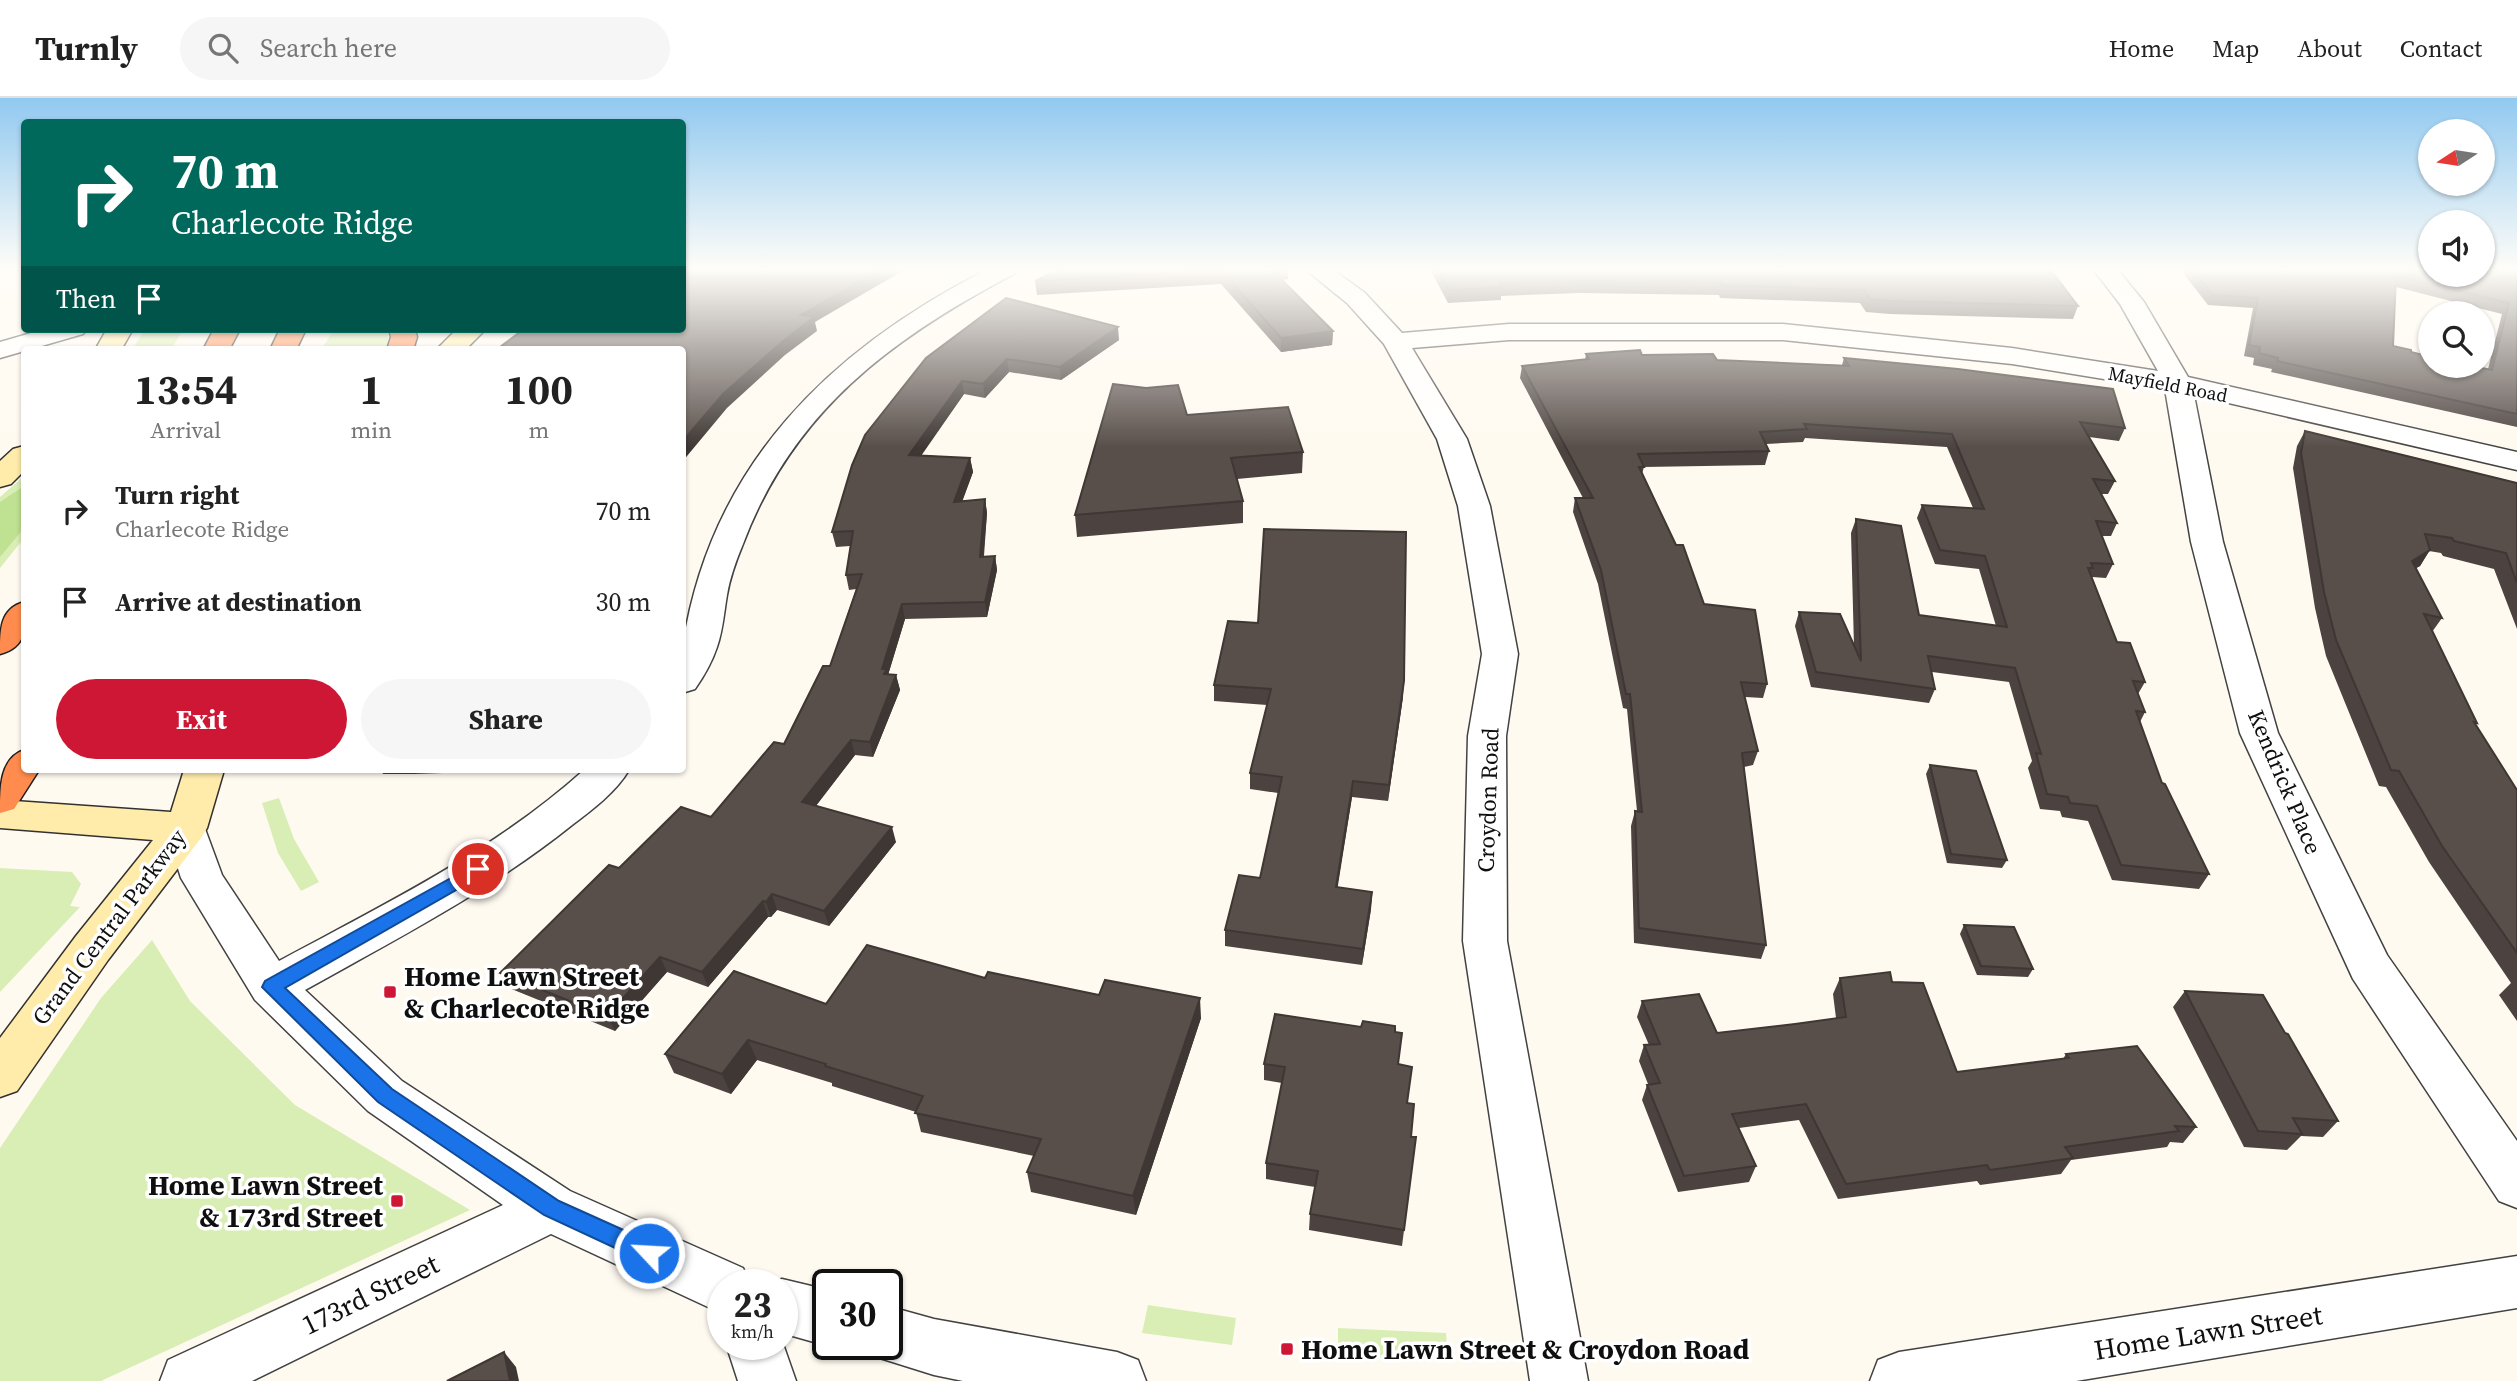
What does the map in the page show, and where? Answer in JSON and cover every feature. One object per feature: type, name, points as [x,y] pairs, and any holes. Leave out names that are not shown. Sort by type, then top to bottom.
[{"type":"highway","points":[[0,643],[21,616]]},
{"type":"highway","points":[[0,799],[21,768]]},
{"type":"main road","points":[[454,346],[468,333]]},
{"type":"main road","points":[[0,478],[21,458]]},
{"type":"main road","name":"Grand Central Parkway","points":[[0,1076],[92,948],[186,828],[203,773]]},
{"type":"main road","points":[[0,814],[186,828]]},
{"type":"street","points":[[686,673],[701,645],[714,576],[741,508],[768,464],[794,428],[829,390],[879,346],[905,329]]},
{"type":"street","name":"Croydon Road","points":[[1384,329],[1395,341],[1451,439],[1474,506],[1490,583],[1500,654],[1487,736],[1485,941],[1559,1381]]},
{"type":"street","name":"Kendrick Place","points":[[2147,329],[2178,383],[2207,542],[2259,733],[2369,966],[2517,1184]]},
{"type":"street","name":"Mayfield Road","points":[[1395,341],[1510,332],[1783,332],[2012,356],[2178,383],[2517,461]]},
{"type":"street","points":[[0,350],[60,333]]},
{"type":"street","points":[[271,987],[502,855],[564,810],[607,773]]},
{"type":"street","points":[[186,828],[202,878],[271,987],[385,1096],[551,1208],[707,1280]]},
{"type":"street","name":"173rd Street","points":[[189,1381],[551,1208]]},
{"type":"street","name":"Home Lawn Street","points":[[1899,1381],[2517,1282]]},
{"type":"street","points":[[903,1338],[934,1347],[1117,1381]]},
{"type":"street","points":[[760,1360],[767,1381]]},
{"type":"green space","points":[[143,333],[181,333],[173,346],[134,346]]},
{"type":"green space","points":[[332,333],[388,333],[388,346],[323,346]]},
{"type":"green space","points":[[21,479],[21,542],[0,568],[0,497]]},
{"type":"green space","points":[[21,488],[21,532],[0,557],[0,502]]},
{"type":"green space","points":[[279,798],[294,839],[319,882],[301,891],[278,853],[262,803]]},
{"type":"green space","points":[[0,868],[72,872],[81,884],[70,906],[80,907],[0,992]]},
{"type":"green space","points":[[152,940],[190,1001],[295,1105],[470,1210],[101,1381],[0,1381],[0,1148],[101,998]]},
{"type":"green space","points":[[1148,1305],[1236,1318],[1232,1345],[1142,1333]]},
{"type":"green space","points":[[1338,1328],[1446,1333],[1448,1361],[1338,1355]]},
{"type":"building","points":[[686,329],[799,329],[723,394],[686,437],[686,346],[501,346],[519,333],[686,333]]},
{"type":"building","points":[[965,329],[1115,329],[1060,367],[1007,359],[983,384],[962,381],[909,455],[970,458],[954,502],[985,499],[980,557],[995,556],[985,602],[902,604],[882,669],[887,669],[884,674],[896,675],[870,742],[851,740],[802,802],[892,827],[824,911],[772,894],[702,972],[660,957],[607,1016],[500,973],[609,865],[619,868],[681,807],[711,817],[774,742],[784,744],[823,666],[830,666],[862,574],[846,575],[853,531],[832,532],[852,465],[865,435],[926,358]]},
{"type":"building","points":[[1273,329],[1333,331],[1281,338]]},
{"type":"building","points":[[2252,329],[2394,329],[2393,346],[2418,354],[2418,378],[2495,378],[2495,358],[2502,329],[2517,329],[2517,414],[2277,361],[2278,358],[2259,353],[2260,347],[2249,345]]},
{"type":"building","points":[[1640,350],[1642,355],[1713,354],[1717,360],[1849,366],[1844,358],[1958,369],[2113,389],[2125,428],[2080,422],[2115,481],[2093,479],[2117,523],[2096,521],[2113,564],[2091,563],[2093,568],[2088,568],[2117,642],[2130,643],[2145,682],[2133,681],[2145,712],[2136,711],[2162,783],[2165,784],[2209,874],[2121,865],[2097,806],[2070,803],[2068,797],[2047,794],[2036,753],[2041,754],[2015,668],[1928,656],[1935,689],[1816,672],[1799,612],[1840,614],[1861,661],[1856,519],[1901,526],[1919,615],[2007,627],[1985,556],[1940,550],[1922,505],[1984,509],[1952,434],[1804,424],[1807,429],[1760,432],[1769,451],[1638,454],[1644,467],[1639,467],[1676,545],[1683,545],[1704,604],[1755,610],[1767,684],[1741,682],[1758,751],[1742,753],[1766,945],[1639,928],[1635,811],[1642,812],[1630,694],[1626,694],[1601,570],[1575,498],[1593,498],[1522,366],[1589,359],[1586,354]]},
{"type":"building","points":[[1113,384],[1146,388],[1178,385],[1187,415],[1288,407],[1303,452],[1231,458],[1243,501],[1075,515]]},
{"type":"building","points":[[2305,431],[2517,483],[2517,583],[2506,553],[2454,541],[2452,538],[2425,534],[2430,550],[2412,561],[2442,618],[2424,614],[2477,723],[2474,722],[2517,790],[2517,953],[2442,846],[2399,771],[2391,770],[2336,640],[2324,592],[2301,453]]},
{"type":"building","points":[[1264,529],[1406,532],[1404,681],[1389,785],[1353,781],[1336,887],[1372,892],[1363,949],[1225,930],[1239,875],[1260,878],[1282,777],[1250,773],[1271,689],[1214,685],[1228,621],[1258,623]]},
{"type":"building","points":[[1930,765],[1976,771],[2007,860],[1951,854]]},
{"type":"building","points":[[1964,925],[2014,927],[2033,969],[1981,966]]},
{"type":"building","points":[[867,945],[985,978],[988,972],[1099,995],[1105,980],[1200,998],[1133,1196],[1027,1172],[1041,1139],[915,1113],[923,1096],[748,1040],[722,1074],[665,1054],[734,971],[826,1004]]},
{"type":"building","points":[[1890,972],[1892,982],[1923,983],[1957,1072],[2069,1058],[2066,1054],[2137,1046],[2196,1127],[2175,1126],[2179,1131],[2065,1147],[2073,1158],[1990,1170],[1987,1165],[1846,1184],[1806,1104],[1732,1114],[1756,1166],[1684,1176],[1647,1085],[1660,1083],[1644,1045],[1660,1044],[1642,1001],[1699,994],[1717,1033],[1795,1024],[1846,1017],[1840,978]]},
{"type":"building","points":[[2185,991],[2263,995],[2338,1121],[2293,1118],[2302,1134],[2258,1131]]},
{"type":"building","points":[[1275,1014],[1361,1027],[1363,1021],[1395,1026],[1395,1032],[1402,1033],[1398,1064],[1412,1067],[1407,1103],[1414,1104],[1411,1137],[1416,1137],[1404,1230],[1310,1214],[1318,1171],[1266,1163],[1285,1067],[1264,1064]]},
{"type":"building","points":[[504,1352],[510,1381],[447,1381]]},
{"type":"place","name":"Home Lawn Street & Charlecote Ridge","points":[[390,992]]},
{"type":"place","name":"Home Lawn Street & 173rd Street","points":[[397,1201]]},
{"type":"place","name":"Home Lawn Street & Croydon Road","points":[[1287,1349]]},
{"type":"route","points":[[478,869],[271,987],[385,1096],[551,1208],[649,1253]]}]
